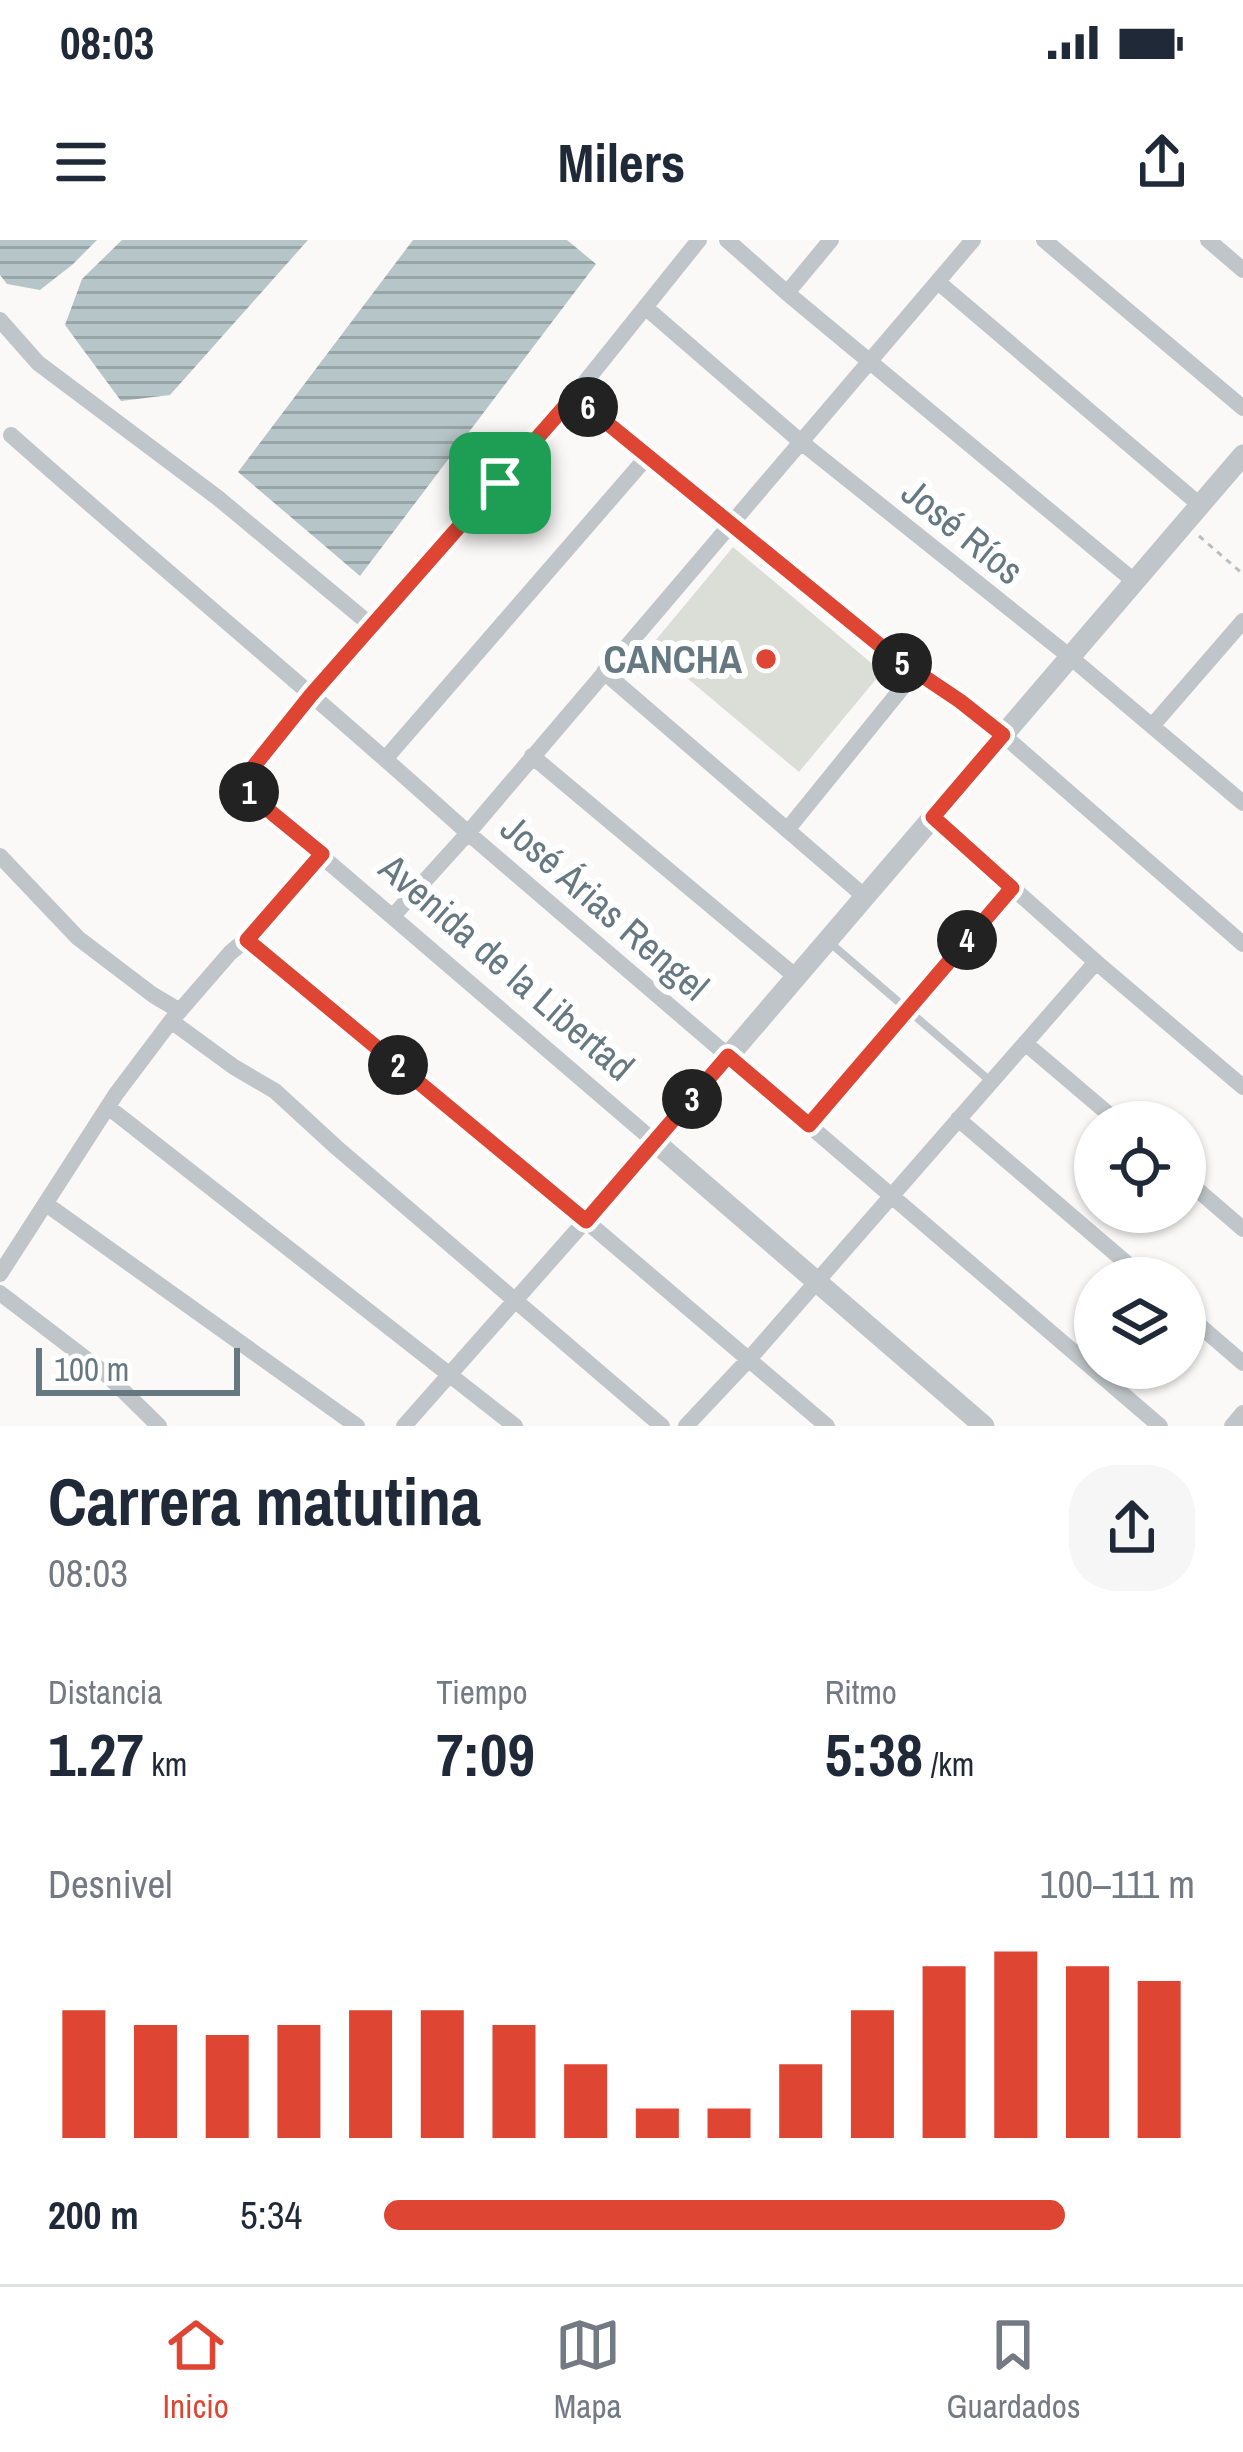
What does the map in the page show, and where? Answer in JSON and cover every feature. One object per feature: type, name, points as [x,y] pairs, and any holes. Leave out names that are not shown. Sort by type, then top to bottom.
[{"type":"street","points":[[311,695],[574,396],[699,240]]},
{"type":"street","points":[[727,240],[1134,581]]},
{"type":"street","points":[[787,293],[831,240]]},
{"type":"street","points":[[393,916],[973,240]]},
{"type":"street","points":[[1044,240],[1243,408]]},
{"type":"street","points":[[1208,240],[1243,270]]},
{"type":"street","points":[[938,282],[1200,505]]},
{"type":"street","name":"José Ríos","points":[[645,307],[801,442],[1240,795]]},
{"type":"street","points":[[0,320],[38,364],[218,498],[372,626]]},
{"type":"street","points":[[574,396],[915,672],[1003,735],[1243,944]]},
{"type":"street","name":"José Árias Rengel","points":[[11,435],[1160,1426]]},
{"type":"street","points":[[404,1426],[655,1142],[1243,455]]},
{"type":"street","points":[[386,758],[647,457]]},
{"type":"street","points":[[1152,725],[1243,622]]},
{"type":"street","points":[[604,672],[864,896]]},
{"type":"street","points":[[787,830],[915,672]]},
{"type":"street","name":"Avenida de la Libertad","points":[[311,695],[246,776],[255,799],[984,1426]]},
{"type":"street","points":[[532,756],[795,976]]},
{"type":"street","points":[[933,817],[1242,1086]]},
{"type":"street","points":[[0,1274],[108,1107],[176,1016],[322,854]]},
{"type":"street","points":[[0,856],[78,938],[247,1076],[275,1091],[662,1426]]},
{"type":"street","points":[[809,1125],[1012,888]]},
{"type":"street","points":[[247,940],[827,1426]]},
{"type":"street","points":[[686,1426],[1096,962]]},
{"type":"street","points":[[1025,1043],[1093,1101]]},
{"type":"street","points":[[108,1107],[514,1426]]},
{"type":"street","points":[[958,1119],[1119,1257]]},
{"type":"street","points":[[1206,1197],[1243,1229]]},
{"type":"street","points":[[46,1204],[357,1426]]},
{"type":"street","points":[[0,1293],[106,1374],[159,1426]]},
{"type":"street","points":[[1206,1331],[1243,1363]]},
{"type":"street","points":[[1232,1426],[1243,1413]]},
{"type":"lane","points":[[826,940],[990,1082]]},
{"type":"path","points":[[1185,523],[1243,574]]},
{"type":"shaded area","points":[[0,240],[97,240],[40,290],[7,284],[0,275]]},
{"type":"shaded area","points":[[122,240],[308,240],[170,395],[121,401],[65,325],[82,279]]},
{"type":"shaded area","points":[[413,240],[567,240],[596,264],[360,576],[238,472]]},
{"type":"shaded area","name":"CANCHA","points":[[733,547],[882,672],[799,772],[650,647]]},
{"type":"place","name":"CANCHA","points":[[766,659]]},
{"type":"route","points":[[574,396],[893,656],[1003,735],[933,817],[1012,888],[809,1125],[728,1056],[586,1221],[247,940],[322,854],[255,799],[246,776],[311,695],[500,483],[574,396]]}]
